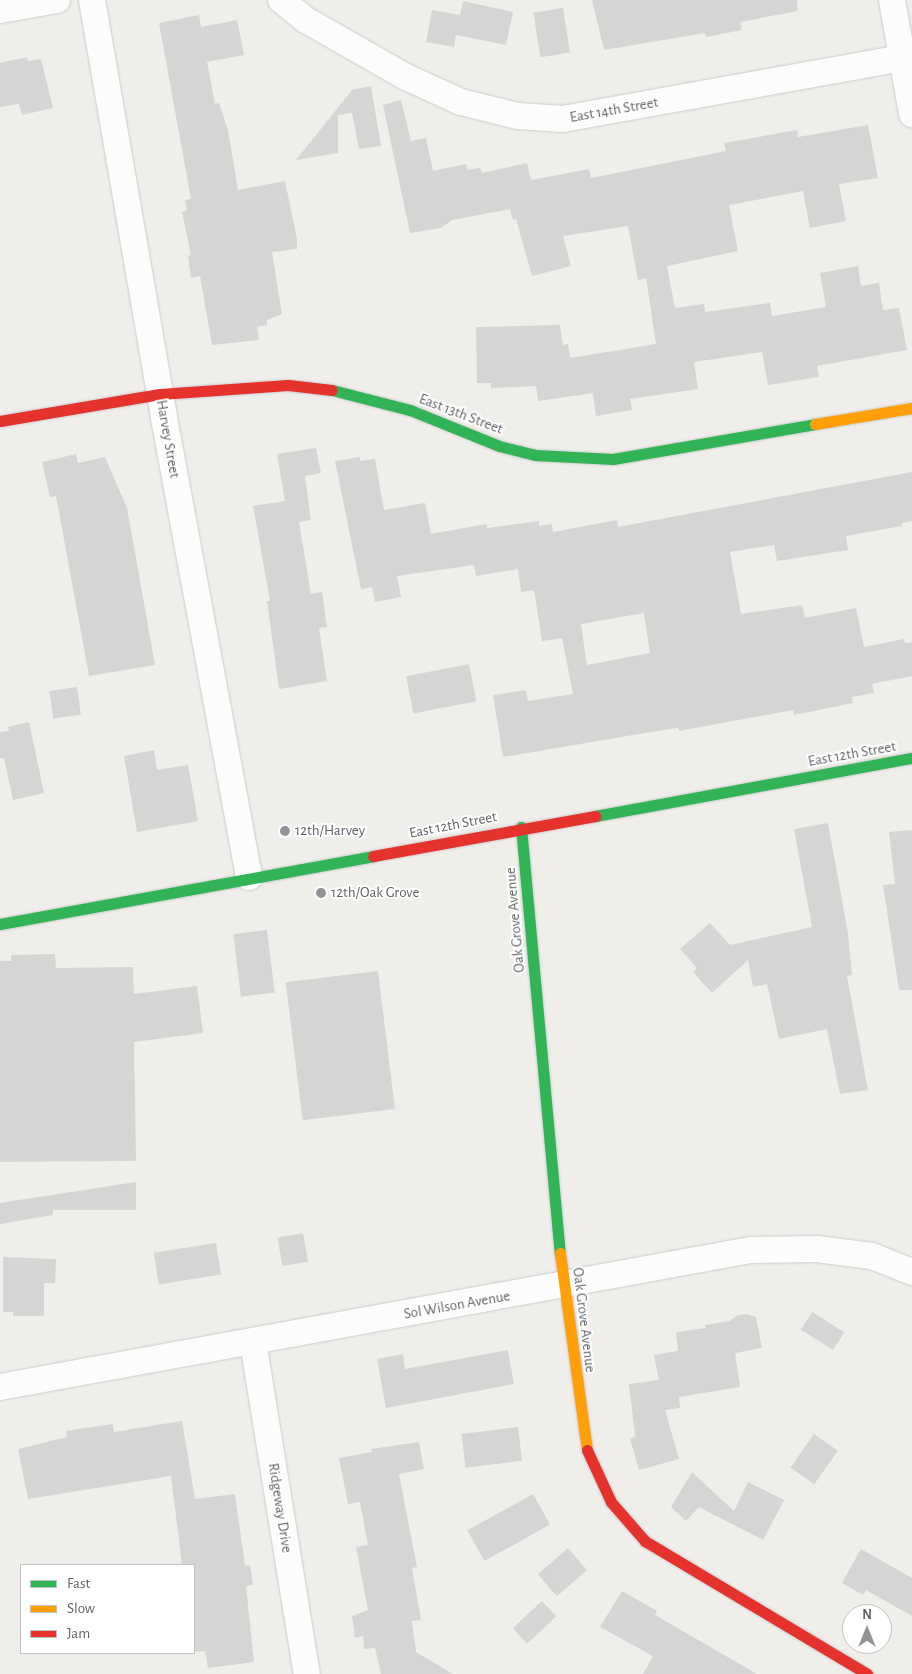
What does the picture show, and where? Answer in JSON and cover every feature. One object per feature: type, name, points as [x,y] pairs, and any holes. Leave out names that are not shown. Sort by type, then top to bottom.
[{"type":"street","points":[[0,10],[57,0]]},
{"type":"street","name":"Harvey Street","points":[[92,0],[160,394],[249,877]]},
{"type":"street","name":"East 14th Street","points":[[281,0],[306,20],[406,77],[461,102],[518,116],[564,119],[907,57]]},
{"type":"street","points":[[892,0],[907,57],[912,114]]},
{"type":"street","name":"East 13th Street","points":[[0,421],[160,394],[288,385],[346,392],[410,410],[499,446],[573,459],[613,459],[655,454],[912,408]]},
{"type":"street","name":"East 12th Street","points":[[0,924],[521,827],[912,758]]},
{"type":"street","name":"Oak Grove Avenue","points":[[521,827],[564,1286],[585,1446],[611,1502],[644,1541],[868,1674]]},
{"type":"street","name":"Sol Wilson Avenue","points":[[0,1387],[564,1286],[751,1250],[817,1249],[872,1256],[912,1272]]},
{"type":"street","name":"Ridgeway Drive","points":[[253,1342],[307,1674]]},
{"type":"building","points":[[592,0],[797,0],[798,11],[740,22],[742,30],[706,37],[705,33],[604,50]]},
{"type":"building","points":[[463,1],[513,12],[506,45],[456,35],[454,47],[426,42],[432,10],[460,15],[458,25]]},
{"type":"building","points":[[563,8],[570,52],[540,57],[533,13]]},
{"type":"building","points":[[199,15],[201,27],[237,20],[244,55],[207,62],[215,104],[219,103],[228,130],[238,190],[285,181],[297,239],[297,249],[272,252],[282,314],[267,320],[267,325],[257,327],[259,340],[212,345],[200,276],[191,278],[188,256],[191,255],[182,212],[187,210],[185,200],[191,199],[159,23]]},
{"type":"building","points":[[27,57],[28,61],[41,59],[53,108],[22,115],[19,104],[0,107],[0,63]]},
{"type":"building","points":[[371,86],[381,146],[359,149],[352,113],[338,115],[338,153],[296,160],[352,90]]},
{"type":"building","points":[[401,100],[411,141],[426,138],[433,171],[466,164],[468,170],[480,168],[482,173],[527,163],[531,180],[589,169],[591,178],[726,151],[724,143],[797,130],[798,137],[868,125],[878,178],[839,184],[846,221],[810,228],[803,191],[729,205],[738,251],[667,266],[675,308],[704,304],[705,312],[770,303],[772,316],[826,307],[820,273],[858,266],[861,286],[879,283],[883,310],[899,308],[907,350],[817,366],[819,377],[768,385],[762,352],[694,362],[698,389],[630,399],[632,410],[596,416],[593,393],[538,401],[536,386],[491,388],[491,383],[477,383],[476,327],[560,325],[563,345],[568,344],[570,358],[656,344],[646,278],[638,280],[628,226],[563,236],[571,266],[532,276],[516,219],[513,220],[510,209],[452,220],[441,228],[410,233],[383,105]]},
{"type":"building","points":[[316,448],[321,473],[305,476],[311,520],[299,522],[311,594],[322,592],[327,627],[319,628],[327,681],[279,689],[267,601],[270,601],[253,506],[285,501],[277,454]]},
{"type":"building","points":[[76,454],[78,463],[105,457],[127,508],[155,665],[89,676],[56,496],[50,497],[42,462]]},
{"type":"building","points":[[360,457],[360,461],[375,459],[384,510],[425,503],[431,534],[486,524],[487,528],[539,521],[539,526],[552,524],[553,532],[617,520],[618,527],[912,472],[912,521],[902,523],[902,526],[846,536],[848,550],[777,561],[774,545],[730,552],[741,614],[802,605],[805,618],[856,608],[864,647],[904,639],[905,643],[912,642],[912,676],[872,684],[874,693],[852,697],[853,703],[794,715],[793,710],[679,731],[678,728],[663,730],[503,757],[493,695],[526,690],[528,701],[573,694],[562,638],[542,641],[534,590],[521,592],[518,569],[476,576],[474,565],[397,576],[401,597],[375,602],[372,587],[361,589],[335,461]],"holes":[[[644,613],[650,653],[587,665],[581,624]]]},
{"type":"building","points":[[469,664],[476,701],[413,714],[406,676]]},
{"type":"building","points":[[77,687],[81,715],[53,719],[49,691]]},
{"type":"building","points":[[29,722],[44,793],[13,800],[4,758],[0,758],[0,732],[9,731],[8,727]]},
{"type":"building","points":[[154,750],[157,770],[188,765],[198,821],[137,832],[124,756]]},
{"type":"building","points":[[828,823],[848,933],[852,975],[847,976],[868,1090],[840,1094],[827,1029],[779,1039],[767,984],[753,987],[748,960],[712,993],[693,972],[697,968],[680,949],[710,923],[730,945],[812,927],[794,829]]},
{"type":"building","points":[[912,830],[912,990],[899,990],[883,885],[895,884],[889,832]]},
{"type":"building","points":[[267,930],[275,993],[241,997],[233,934]]},
{"type":"building","points":[[55,954],[56,968],[133,967],[134,994],[197,986],[203,1033],[134,1042],[136,1161],[0,1162],[0,961],[11,961],[11,955]]},
{"type":"building","points":[[378,971],[395,1109],[303,1120],[286,982]]},
{"type":"building","points":[[136,1182],[136,1210],[53,1210],[53,1215],[0,1224],[0,1203]]},
{"type":"building","points":[[303,1233],[308,1262],[282,1266],[277,1238]]},
{"type":"building","points":[[216,1243],[221,1275],[159,1284],[154,1253]]},
{"type":"building","points":[[3,1257],[56,1259],[55,1283],[44,1283],[44,1316],[13,1316],[13,1312],[3,1312]]},
{"type":"building","points":[[812,1312],[844,1332],[833,1350],[801,1330]]},
{"type":"building","points":[[747,1314],[756,1317],[762,1348],[735,1353],[740,1387],[679,1397],[680,1408],[665,1410],[679,1459],[639,1470],[630,1439],[635,1436],[629,1384],[659,1380],[654,1355],[678,1351],[676,1332],[706,1328],[705,1325],[729,1321],[738,1315]]},
{"type":"building","points":[[508,1350],[514,1384],[386,1408],[377,1359],[403,1354],[405,1369]]},
{"type":"building","points":[[182,1421],[195,1499],[235,1494],[245,1566],[250,1565],[253,1585],[246,1586],[254,1662],[208,1668],[205,1651],[195,1652],[195,1564],[182,1564],[171,1476],[28,1499],[18,1449],[67,1437],[66,1431],[113,1424],[114,1432]]},
{"type":"building","points":[[518,1427],[522,1461],[466,1468],[461,1434]]},
{"type":"building","points":[[814,1434],[838,1451],[814,1484],[790,1468]]},
{"type":"building","points":[[419,1442],[424,1469],[399,1474],[417,1567],[412,1568],[421,1620],[412,1621],[416,1652],[453,1674],[381,1674],[375,1648],[364,1649],[363,1636],[355,1638],[352,1616],[368,1610],[356,1547],[368,1545],[360,1502],[348,1504],[339,1458],[372,1452],[371,1449]]},
{"type":"building","points":[[692,1472],[734,1511],[748,1482],[784,1500],[763,1540],[699,1507],[686,1521],[671,1507]]},
{"type":"building","points":[[533,1494],[550,1525],[484,1561],[467,1530]]},
{"type":"building","points":[[568,1548],[587,1570],[557,1596],[538,1574]]},
{"type":"building","points":[[861,1549],[912,1578],[912,1616],[866,1590],[863,1595],[842,1583]]},
{"type":"building","points":[[622,1591],[657,1611],[655,1615],[757,1674],[643,1674],[653,1656],[600,1627]]},
{"type":"building","points":[[542,1601],[556,1616],[527,1644],[513,1628]]},
{"type":"traffic: fast","points":[[332,390],[410,410],[499,446],[535,455],[613,459],[815,424]]},
{"type":"traffic: fast","points":[[595,816],[912,758]]},
{"type":"traffic: fast","points":[[521,827],[560,1253]]},
{"type":"traffic: fast","points":[[0,924],[373,856]]},
{"type":"traffic: slow","points":[[815,424],[912,408]]},
{"type":"traffic: slow","points":[[560,1253],[587,1450]]},
{"type":"traffic: jam","points":[[0,421],[160,394],[288,385],[332,390]]},
{"type":"traffic: jam","points":[[373,856],[595,816]]},
{"type":"traffic: jam","points":[[587,1450],[611,1502],[645,1541],[867,1674]]},
{"type":"place","name":"12th/Harvey","points":[[285,831]]},
{"type":"place","name":"12th/Oak Grove","points":[[321,893]]}]
